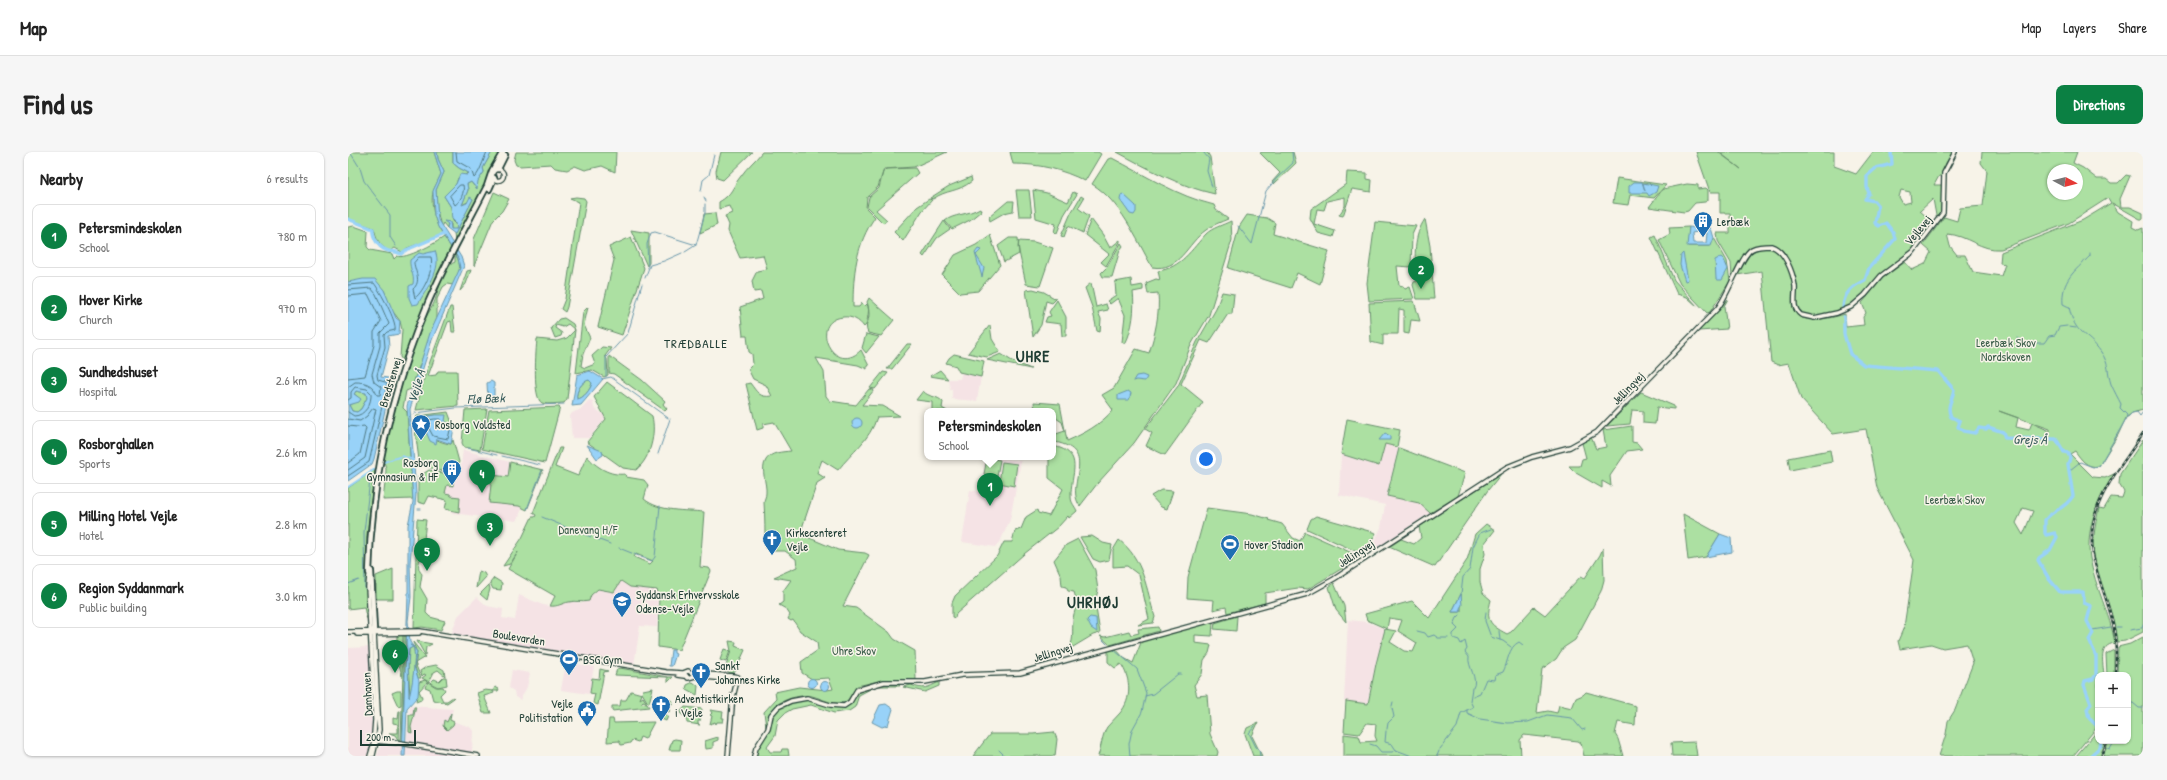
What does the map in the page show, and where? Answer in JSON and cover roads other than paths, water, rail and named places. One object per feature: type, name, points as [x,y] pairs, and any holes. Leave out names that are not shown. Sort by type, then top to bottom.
[{"type":"highway","name":"Bredstenvej","points":[[500,170],[504,152]]},
{"type":"highway","name":"Bredstenvej","points":[[457,245],[488,185],[492,171],[504,152]]},
{"type":"highway","name":"Bredstenvej","points":[[369,573],[380,466],[397,389],[421,321],[452,253],[488,190],[496,179]]},
{"type":"highway","name":"Bredstenvej","points":[[372,536],[372,632]]},
{"type":"main road","name":"Vejlevej","points":[[1858,302],[1881,276],[1913,252],[1941,217],[1945,203],[1944,173],[1955,152]]},
{"type":"main road","points":[[500,170],[503,177],[496,179],[494,172],[500,170]]},
{"type":"main road","name":"Jellingvej","points":[[754,756],[756,748],[767,731],[774,710],[791,701],[810,698],[830,705],[841,706],[849,703],[856,691],[860,688],[876,683],[925,682],[962,675],[1020,673],[1314,591],[1507,467],[1523,460],[1570,447],[1600,429],[1717,309],[1725,297],[1745,256],[1752,249],[1771,246],[1783,254],[1794,285],[1794,306],[1801,316],[1814,318],[1838,313],[1858,302]]},
{"type":"main road","name":"Bredstenvej","points":[[369,573],[368,587],[372,632]]},
{"type":"main road","name":"Damhaven","points":[[372,632],[376,739]]},
{"type":"main road","name":"Damhaven","points":[[372,632],[376,739],[372,756]]},
{"type":"main road","name":"Boulevarden","points":[[348,633],[411,632],[685,674],[688,678],[692,675],[736,678],[728,755]]},
{"type":"main road","points":[[376,739],[382,742],[396,743]]},
{"type":"main road","points":[[376,739],[478,756]]},
{"type":"main road","points":[[372,756],[378,745],[382,742]]},
{"type":"water","name":"Vejle Å","points":[[434,152],[437,152],[438,159],[444,172],[436,190],[438,220],[461,257],[464,266],[432,340],[410,409],[416,494],[410,563],[411,597],[408,621],[410,642],[413,646],[410,645],[413,647],[409,649],[409,697],[414,666],[419,681],[418,696],[407,708],[405,756],[402,756],[408,595],[408,525],[413,502],[407,406],[430,333],[460,268],[458,258],[438,227],[434,215],[433,191],[441,174]]},
{"type":"water","points":[[453,152],[492,152],[483,168],[484,172],[478,181],[477,189],[471,182],[467,184],[468,190],[462,205],[467,203],[470,197],[473,199],[455,234],[447,228],[448,224],[444,221],[450,222],[451,229],[457,229],[456,223],[452,219],[451,207],[444,196],[456,184],[460,174],[467,175],[469,173],[453,163]]},
{"type":"water","points":[[1634,182],[1642,182],[1645,191],[1643,183],[1658,186],[1656,192],[1649,196],[1647,193],[1629,193],[1629,186]]},
{"type":"water","points":[[1123,194],[1136,206],[1136,212],[1134,215],[1130,214],[1120,200],[1121,195]]},
{"type":"water","points":[[1689,227],[1698,228],[1697,232],[1692,233],[1693,243],[1706,243],[1707,233],[1701,232],[1701,228],[1711,228],[1714,238],[1711,246],[1687,246]]},
{"type":"water","points":[[978,249],[981,250],[976,255],[984,268],[982,277],[975,253]]},
{"type":"water","points":[[435,251],[437,265],[435,272],[418,304],[412,305],[409,298],[409,286],[413,284],[410,260],[419,253],[423,254]]},
{"type":"water","points":[[1683,253],[1688,280],[1685,281],[1680,265],[1681,255]]},
{"type":"water","points":[[1721,257],[1728,269],[1722,280],[1718,280],[1716,279],[1715,260]]},
{"type":"water","points":[[363,279],[375,279],[384,290],[396,318],[400,321],[399,334],[388,336],[389,347],[381,377],[388,378],[391,384],[374,459],[372,464],[348,481],[348,282]],"holes":[[[356,391],[366,393],[367,398],[361,409],[357,412],[352,411],[349,405],[359,402],[361,399],[354,394]]]},
{"type":"water","points":[[590,371],[603,379],[581,405],[572,406],[577,375]],"holes":[[[589,380],[592,383],[586,393],[577,399],[578,390],[584,382]]]},
{"type":"water","points":[[1142,375],[1147,377],[1145,381],[1133,381],[1136,376]]},
{"type":"water","points":[[491,381],[494,383],[494,401],[488,401],[487,383]]},
{"type":"water","points":[[1128,391],[1131,393],[1129,400],[1118,400],[1118,395]]},
{"type":"water","points":[[446,415],[445,421],[454,428],[451,444],[437,439],[436,444],[430,441],[421,420],[422,417]]},
{"type":"water","points":[[855,418],[859,418],[862,423],[859,428],[855,428],[852,425],[852,421]]},
{"type":"water","points":[[1385,433],[1390,436],[1390,440],[1379,440]]},
{"type":"water","points":[[587,445],[602,451],[603,455],[597,459]]},
{"type":"water","points":[[1720,534],[1731,538],[1732,552],[1706,557]]},
{"type":"water","points":[[1461,594],[1461,612],[1452,612]]},
{"type":"water","points":[[1090,617],[1096,618],[1097,632],[1091,628],[1087,620]]},
{"type":"water","points":[[413,646],[417,652],[414,666]]},
{"type":"water","points":[[671,650],[674,650],[674,653],[676,654],[672,666],[669,666]]},
{"type":"water","points":[[810,679],[814,679],[816,683],[814,687],[810,687],[808,685],[808,681]]},
{"type":"water","points":[[823,682],[827,682],[829,686],[827,690],[823,690],[821,688],[821,684]]},
{"type":"water","points":[[886,704],[893,709],[888,725],[882,727],[872,722],[880,705]]},
{"type":"waterway","points":[[350,152],[360,168],[364,181],[390,215],[390,237],[396,246]]},
{"type":"waterway","points":[[1203,152],[1209,159],[1207,171],[1212,187]]},
{"type":"waterway","points":[[1238,226],[1252,244],[1266,191],[1293,163],[1292,152]]},
{"type":"waterway","name":"Grejs Å","points":[[1843,307],[1847,293],[1853,287],[1865,280],[1869,268],[1895,239],[1893,232],[1886,223],[1879,226],[1875,223],[1878,206],[1874,201],[1865,199],[1869,194],[1867,187],[1867,176],[1876,168],[1892,164],[1891,152]]},
{"type":"waterway","points":[[701,191],[703,180],[709,175],[714,155]]},
{"type":"waterway","points":[[704,197],[706,201]]},
{"type":"waterway","points":[[685,252],[696,245],[705,213],[705,204]]},
{"type":"waterway","points":[[348,219],[373,229],[375,238],[383,249],[401,254],[406,250],[444,234]]},
{"type":"waterway","points":[[648,268],[647,244],[651,233],[655,232],[696,245]]},
{"type":"waterway","points":[[645,278],[650,265],[682,253]]},
{"type":"waterway","points":[[2090,253],[2090,256],[2074,271],[2067,282],[2064,288],[2063,304],[2069,307],[2074,323],[2096,345],[2104,357],[2111,384],[2121,404],[2120,408],[2127,415],[2126,418]]},
{"type":"waterway","points":[[606,377],[606,357],[628,333],[642,284]]},
{"type":"waterway","name":"Grejs Å","points":[[1844,317],[1844,334],[1850,354],[1864,365],[1938,371],[1954,390],[1949,410],[1951,417],[1960,421],[1958,427],[1963,431],[1975,433],[1979,428],[1986,429],[1988,427],[2003,432],[2005,438],[2056,439],[2064,452],[2068,453],[2070,458],[2068,464],[2073,496],[2066,505],[2048,516],[2045,520],[2046,535],[2055,533],[2057,537],[2050,550],[2038,560],[2049,579],[2060,592],[2083,592],[2084,603],[2091,606],[2087,621],[2093,633],[2089,640],[2096,656],[2096,675],[2093,679],[2085,681],[2084,685],[2091,704],[2087,709],[2089,718],[2095,724]]},
{"type":"waterway","points":[[2017,338],[2025,343],[2044,343],[2049,336],[2055,335],[2059,327],[2067,326]]},
{"type":"waterway","points":[[2069,327],[2076,328]]},
{"type":"waterway","points":[[602,379],[611,377],[668,418]]},
{"type":"waterway","name":"Flø Bæk","points":[[409,417],[415,413],[456,408],[564,404]]},
{"type":"waterway","points":[[2128,417],[2132,413],[2137,412],[2140,416],[2143,412]]},
{"type":"waterway","points":[[658,454],[670,419]]},
{"type":"waterway","points":[[2070,470],[2080,462],[2093,467],[2099,466],[2126,419]]},
{"type":"waterway","points":[[468,448],[497,455]]},
{"type":"waterway","points":[[384,462],[402,456],[413,460]]},
{"type":"waterway","points":[[502,456],[540,465]]},
{"type":"waterway","points":[[348,487],[375,469]]},
{"type":"waterway","points":[[527,509],[542,470]]},
{"type":"waterway","points":[[365,589],[364,532],[371,471]]},
{"type":"waterway","points":[[641,557],[652,561],[655,557],[660,506]]},
{"type":"waterway","points":[[542,517],[568,528]]},
{"type":"waterway","points":[[571,529],[591,537]]},
{"type":"waterway","points":[[1461,594],[1463,577],[1470,569],[1473,547],[1480,533],[1491,529]]},
{"type":"waterway","points":[[594,538],[610,544]]},
{"type":"waterway","points":[[619,548],[639,556]]},
{"type":"waterway","points":[[348,584],[359,580]]},
{"type":"waterway","points":[[1486,612],[1485,621],[1491,637],[1503,641],[1511,647]]},
{"type":"waterway","points":[[1460,615],[1454,625],[1458,629],[1453,634],[1453,638],[1459,640],[1461,644],[1465,641],[1467,649],[1465,652],[1469,657],[1475,681],[1473,688]]},
{"type":"waterway","points":[[2130,630],[2142,628],[2143,625]]},
{"type":"waterway","points":[[2092,630],[2111,627]]},
{"type":"waterway","points":[[2116,627],[2121,627]]},
{"type":"waterway","points":[[1417,631],[1425,633],[1428,637],[1434,635],[1438,638],[1448,638]]},
{"type":"waterway","points":[[1499,631],[1500,640]]},
{"type":"waterway","points":[[1103,640],[1107,644]]},
{"type":"waterway","points":[[1473,696],[1480,693],[1486,679],[1494,680],[1495,675],[1503,672],[1510,651],[1515,644],[1519,642],[1523,645]]},
{"type":"waterway","points":[[1114,650],[1137,669],[1146,693],[1142,712],[1132,730],[1129,744],[1130,756]]},
{"type":"waterway","points":[[1145,696],[1153,694],[1178,674],[1181,674]]},
{"type":"waterway","points":[[1440,749],[1457,727],[1461,713],[1473,707],[1470,701],[1472,688]]},
{"type":"waterway","points":[[1392,706],[1393,702]]},
{"type":"waterway","points":[[2131,703],[2139,708],[2143,708]]},
{"type":"waterway","points":[[1387,729],[1388,723],[1394,717],[1392,708]]},
{"type":"waterway","points":[[1467,710],[1467,713],[1480,719],[1507,723],[1528,722],[1547,715],[1572,718],[1582,730],[1585,729]]},
{"type":"waterway","points":[[1255,726],[1249,733],[1256,747],[1259,749],[1260,756]]},
{"type":"waterway","points":[[1386,731],[1385,742],[1392,744],[1396,750],[1412,756]]},
{"type":"waterway","points":[[1370,744],[1376,746],[1381,752],[1392,752],[1396,750]]},
{"type":"waterway","name":"Grejs Å","points":[[2090,756],[2100,747],[2100,744]]},
{"type":"waterway","points":[[2107,748],[2110,749],[2113,744]]},
{"type":"waterway","points":[[999,750],[1005,756]]},
{"type":"waterway","points":[[1437,756],[1439,751]]},
{"type":"railway","points":[[2115,672],[2115,636],[2109,608],[2095,566],[2092,537],[2093,522],[2098,506],[2107,487],[2143,433]]},
{"type":"railway","points":[[2102,756],[2106,744]]},
{"type":"place","name":"Lerbæk","points":[[1703,238]]},
{"type":"place","name":"Hover Kirke","points":[[1421,289]]},
{"type":"place","name":"Rosborg Voldsted","points":[[421,441]]},
{"type":"place","name":"Rosborg Gymnasium & HF","points":[[452,486]]},
{"type":"place","name":"Rosborghallen","points":[[482,493]]},
{"type":"place","name":"Petersmindeskolen","points":[[990,506]]},
{"type":"place","name":"Sundhedshuset","points":[[490,546]]},
{"type":"place","name":"Kirkecenteret Vejle","points":[[772,556]]},
{"type":"place","name":"Hover Stadion","points":[[1230,561]]},
{"type":"place","name":"Milling Hotel Vejle","points":[[427,571]]},
{"type":"place","name":"Syddansk Erhvervsskole Odense-Vejle","points":[[622,618]]},
{"type":"place","name":"Region Syddanmark","points":[[395,673]]},
{"type":"place","name":"BSG Gym","points":[[569,676]]},
{"type":"place","name":"Sankt Johannes Kirke","points":[[701,689]]},
{"type":"place","name":"Adventistkirken i Vejle","points":[[661,722]]},
{"type":"place","name":"Vejle Politistation","points":[[587,727]]},
{"type":"district","name":"TRÆDBALLE","points":[[696,343]]},
{"type":"district","name":"UHRE","points":[[1033,356]]},
{"type":"district","name":"UHRHØJ","points":[[1093,602]]},
{"type":"park label","name":"Leerbæk Skov Nordskoven","points":[[2006,349]]},
{"type":"park label","name":"Leerbæk Skov","points":[[1955,499]]},
{"type":"park label","name":"Danevang H/F","points":[[588,529]]},
{"type":"park label","name":"Uhre Skov","points":[[854,650]]}]
